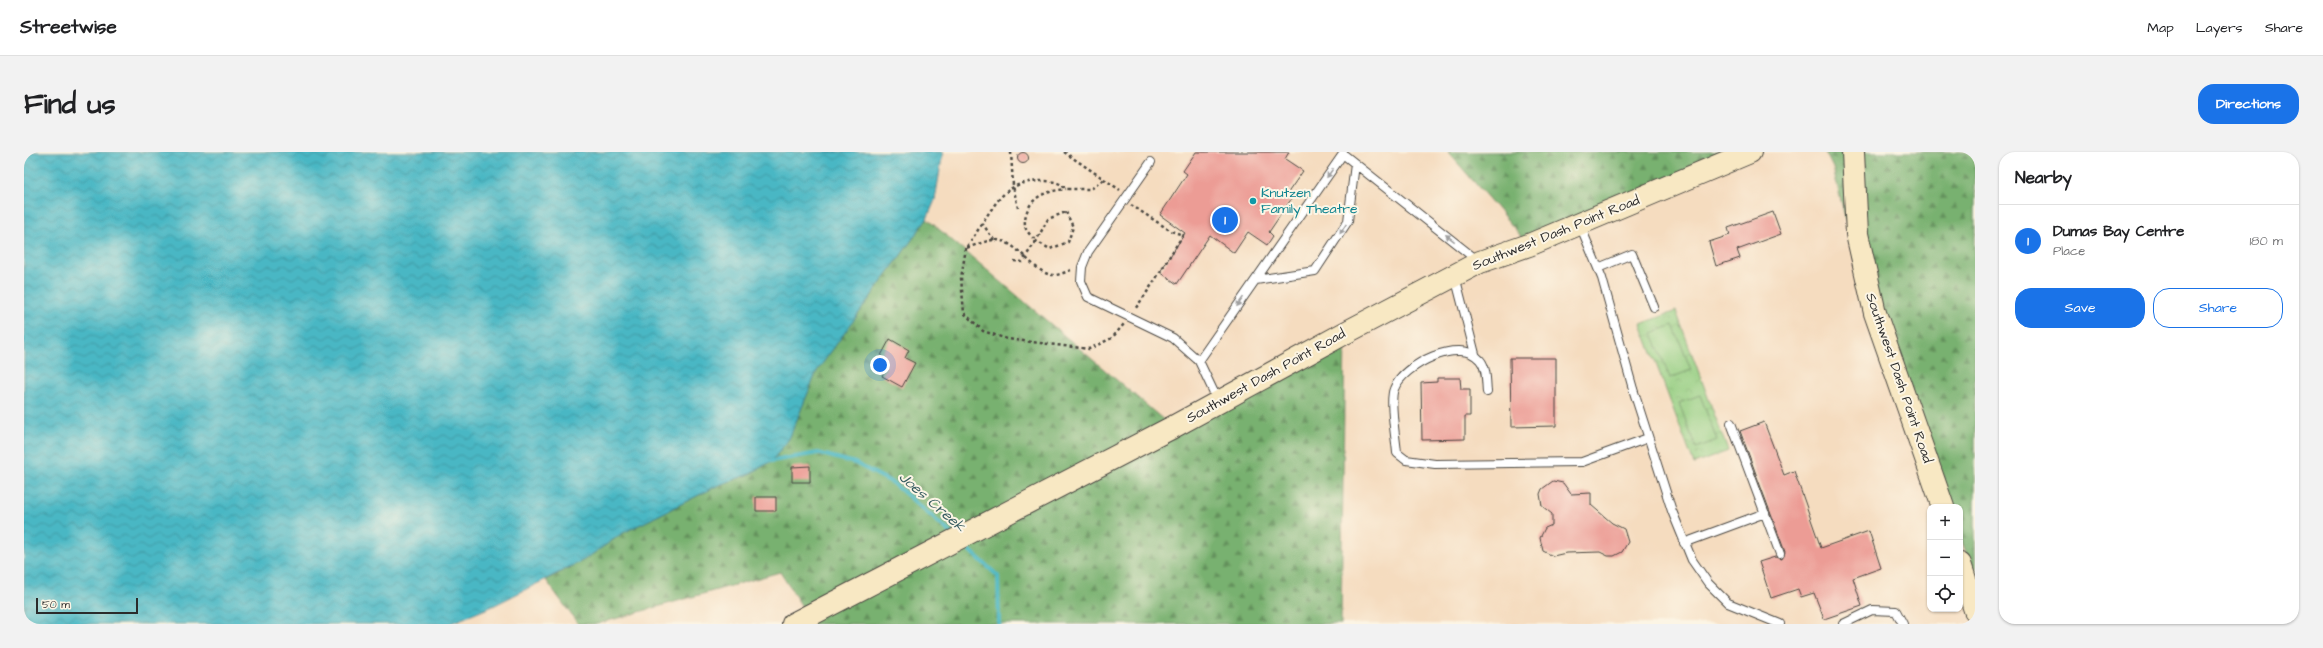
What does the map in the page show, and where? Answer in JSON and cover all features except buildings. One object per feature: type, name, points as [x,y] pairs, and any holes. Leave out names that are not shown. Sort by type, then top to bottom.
[{"type":"main road","name":"Southwest Dash Point Road","points":[[794,624],[1218,402],[1480,262],[1529,245],[1750,152]]},
{"type":"main road","name":"Southwest Dash Point Road","points":[[1853,152],[1858,234],[1875,313],[1942,504]]},
{"type":"main road","points":[[1963,573],[1975,610]]},
{"type":"lane","points":[[1199,360],[1256,280],[1341,153],[1480,262]]},
{"type":"lane","points":[[1151,162],[1088,252],[1082,267],[1081,282],[1088,296],[1173,338],[1199,360],[1218,402]]},
{"type":"lane","points":[[1256,280],[1315,271],[1348,221],[1355,164]]},
{"type":"lane","points":[[1579,224],[1598,268],[1648,438],[1672,511],[1692,560],[1704,578],[1728,603],[1780,624]]},
{"type":"lane","points":[[1598,268],[1632,254],[1654,307]]},
{"type":"lane","points":[[1455,276],[1475,354]]},
{"type":"lane","points":[[1487,392],[1485,368],[1482,361],[1475,354],[1460,349],[1439,354],[1402,375],[1393,390],[1397,453],[1406,460],[1435,464],[1582,462],[1648,438]]},
{"type":"lane","points":[[1731,423],[1780,554]]},
{"type":"lane","points":[[1684,543],[1765,513]]},
{"type":"lane","points":[[1843,624],[1872,610],[1896,611],[1903,624]]},
{"type":"path","points":[[1011,152],[1013,186],[1018,208]]},
{"type":"path","points":[[1064,152],[1104,179],[1126,198],[1170,231],[1183,235],[1160,271],[1156,281],[1130,317],[1112,338],[1089,349],[1008,339],[983,331],[964,313],[962,278],[966,248],[1001,196],[1013,186],[1028,182],[1050,181],[1061,183],[1066,189]]},
{"type":"path","points":[[1014,261],[1022,262],[1036,241],[1048,219],[1066,212],[1073,227],[1068,242],[1050,249],[1036,241],[1026,229],[1024,220],[1028,208],[1037,196],[1050,190],[1091,189],[1104,179]]},
{"type":"path","points":[[982,223],[994,240]]},
{"type":"path","points":[[966,248],[994,240],[1002,240],[1026,256],[1045,274],[1056,275],[1082,267]]},
{"type":"green space","points":[[1448,152],[1763,152],[1529,245]]},
{"type":"green space","points":[[1825,152],[1975,152],[1975,574],[1963,544],[1963,504],[1947,504],[1869,315],[1833,168]]},
{"type":"green space","points":[[927,219],[1172,427],[1345,333],[1341,624],[813,624],[780,572],[597,624],[578,624],[546,580],[584,560],[623,533],[719,485],[750,474],[789,439],[817,371]]},
{"type":"green space","points":[[1676,311],[1728,451],[1694,464],[1641,324]]},
{"type":"green space","points":[[1673,325],[1691,370],[1670,378],[1652,333]]},
{"type":"green space","points":[[1700,395],[1717,440],[1696,448],[1679,403]]},
{"type":"water","points":[[24,152],[943,152],[935,200],[927,219],[817,371],[789,439],[772,461],[750,474],[719,485],[623,533],[584,560],[491,607],[449,624],[24,624]]},
{"type":"waterway","name":"Joes Creek","points":[[772,461],[818,453],[855,463],[893,483],[952,534]]},
{"type":"waterway","name":"Joes Creek","points":[[963,544],[998,576],[999,624]]},
{"type":"place","name":"Knutzen Family Theatre","points":[[1253,201]]},
{"type":"place","name":"Dumas Bay Centre","points":[[1225,220]]}]
